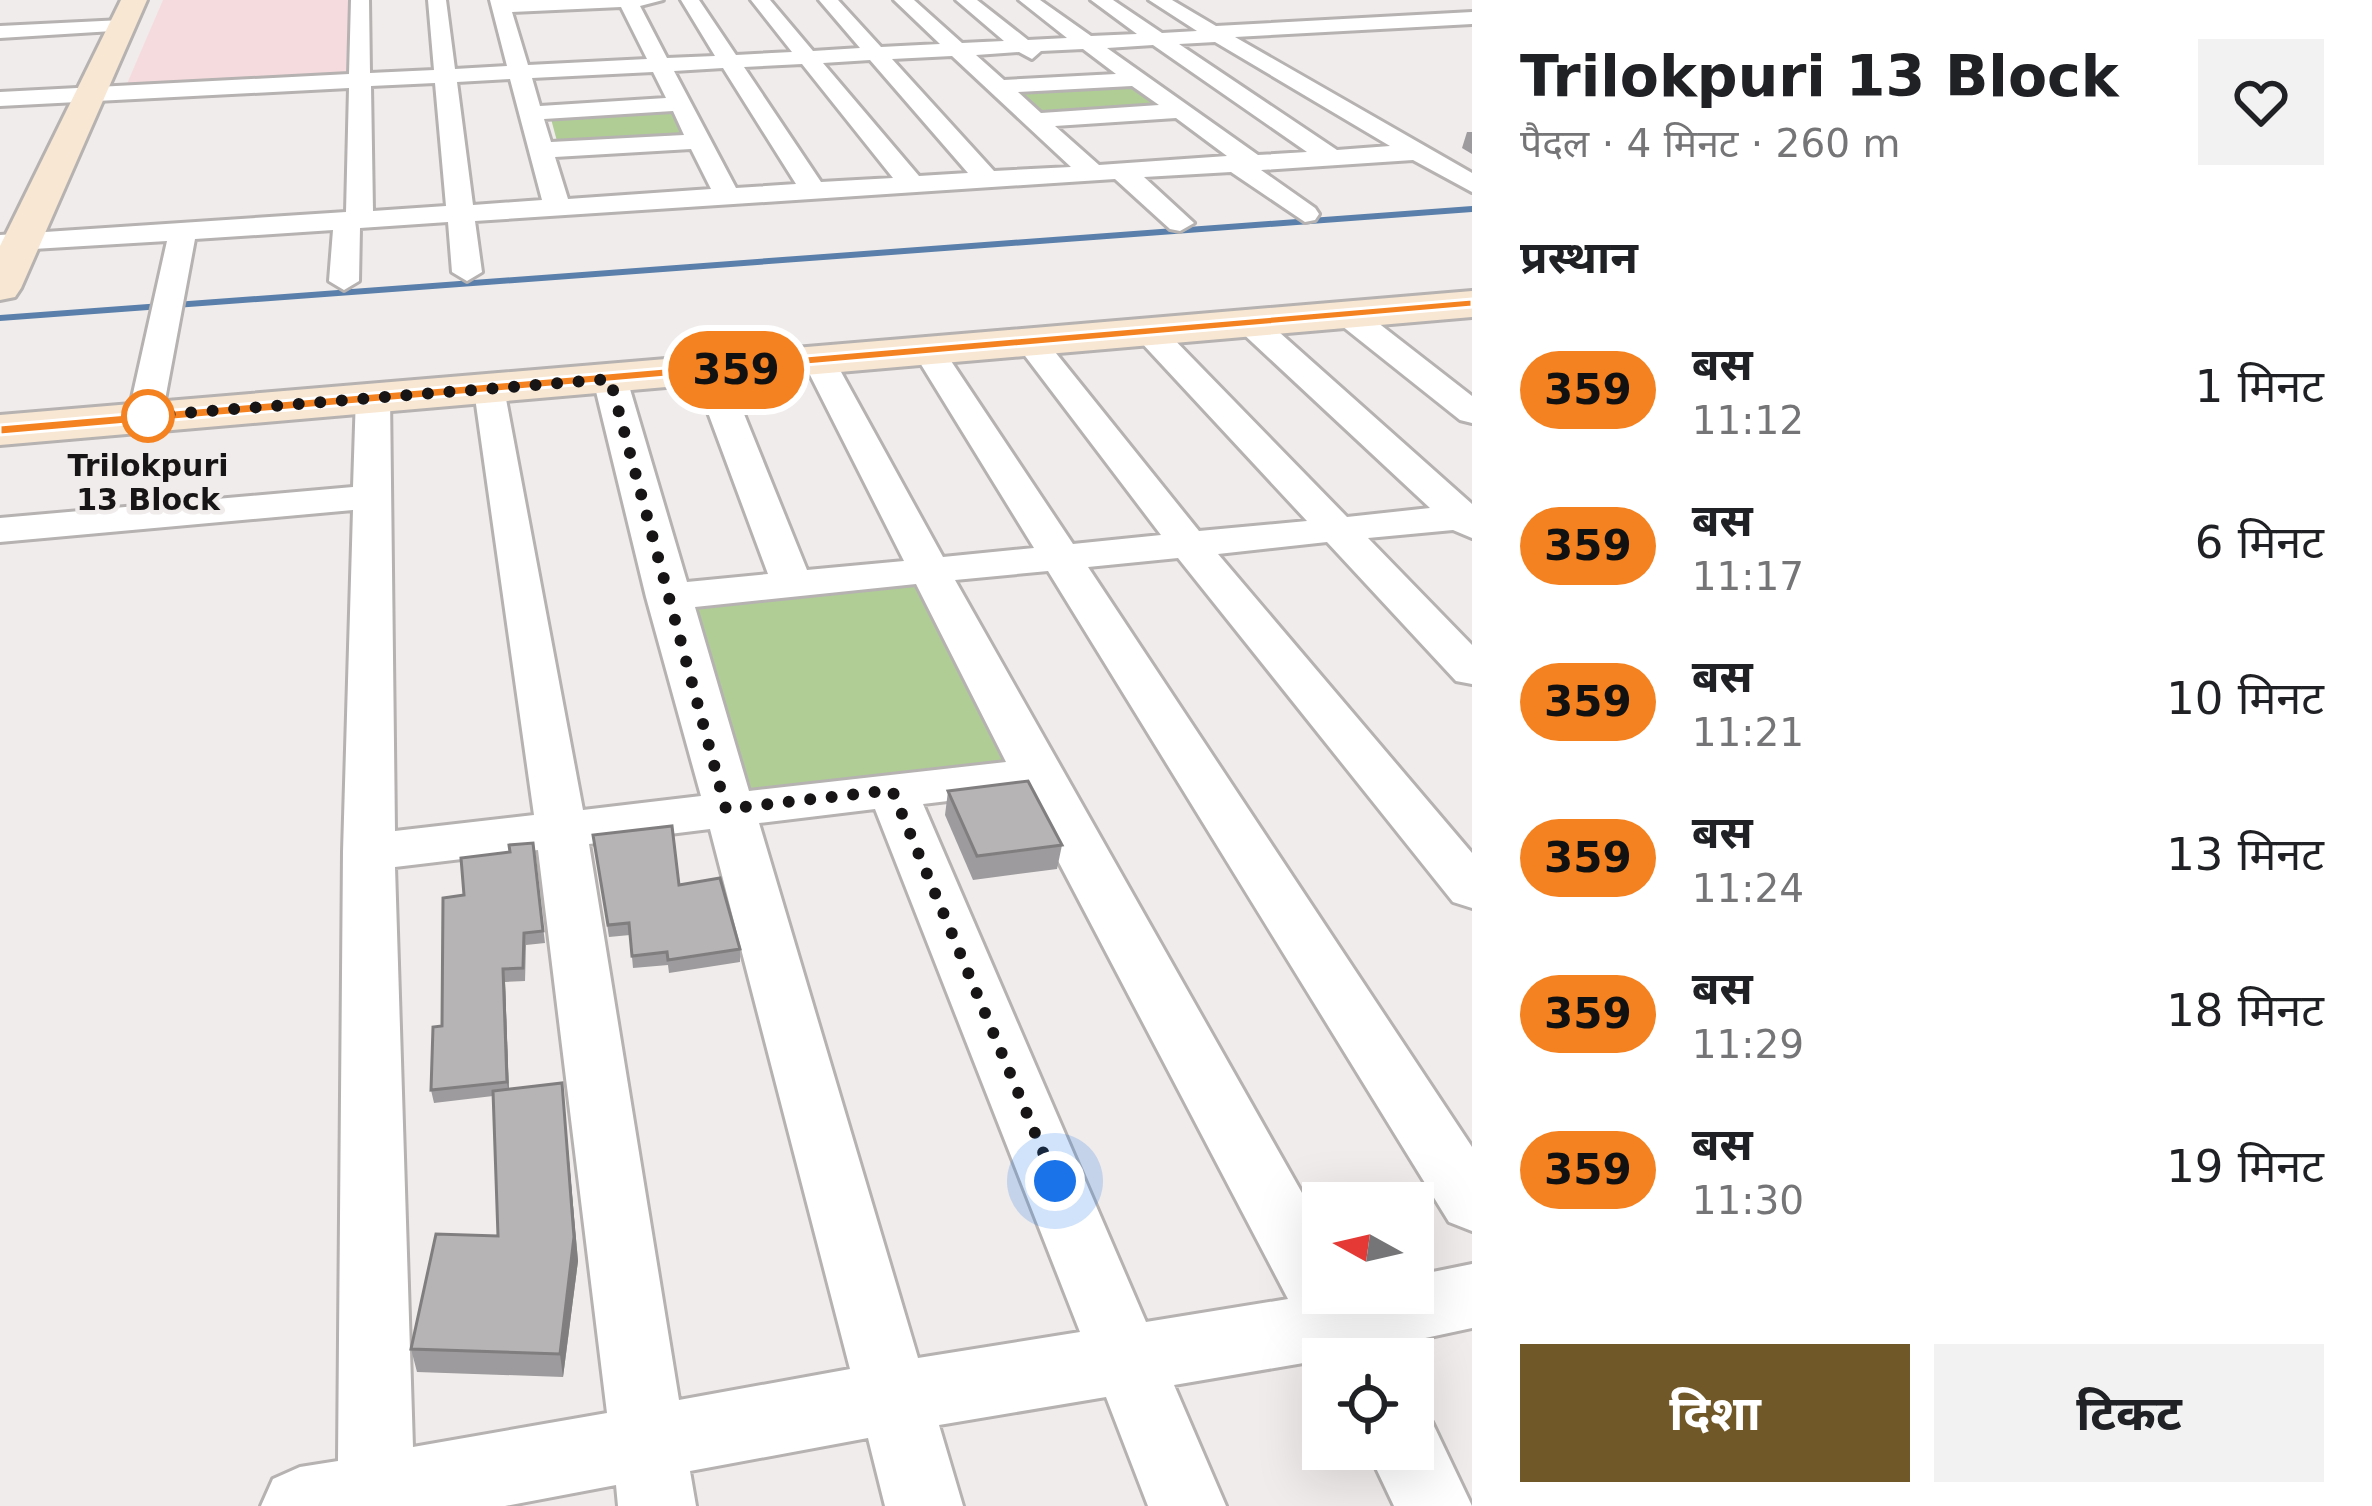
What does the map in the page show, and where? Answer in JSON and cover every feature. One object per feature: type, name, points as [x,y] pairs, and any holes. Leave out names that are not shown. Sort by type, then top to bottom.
[{"type":"street","points":[[344,281],[353,220],[360,0]]},
{"type":"street","points":[[437,0],[467,272]]},
{"type":"street","points":[[557,206],[500,4],[654,0]]},
{"type":"street","points":[[690,0],[812,189]]},
{"type":"street","points":[[760,0],[912,184]]},
{"type":"street","points":[[828,0],[986,178]]},
{"type":"street","points":[[903,0],[1035,120],[1180,223]]},
{"type":"street","points":[[965,0],[1069,82]]},
{"type":"street","points":[[1028,0],[1182,111],[1305,214]]},
{"type":"street","points":[[1100,0],[1328,155]]},
{"type":"street","points":[[1158,0],[1418,152],[1462,194]]},
{"type":"street","points":[[627,1],[727,195]]},
{"type":"street","points":[[563,4],[604,109]]},
{"type":"street","points":[[1184,15],[1302,9]]},
{"type":"street","points":[[9,32],[128,13]]},
{"type":"street","points":[[0,287],[11,243],[91,94],[128,13]]},
{"type":"street","points":[[0,99],[519,71],[580,46],[659,64],[1472,18]]},
{"type":"street","points":[[998,86],[1137,79]]},
{"type":"street","points":[[531,113],[681,104]]},
{"type":"street","points":[[1035,120],[1182,111]]},
{"type":"street","points":[[1111,116],[1174,166]]},
{"type":"street","points":[[541,150],[700,141]]},
{"type":"street","points":[[628,145],[650,200]]},
{"type":"street","points":[[11,243],[1418,152]]},
{"type":"street","points":[[1372,153],[1462,194]]},
{"type":"street","points":[[147,406],[183,231]]},
{"type":"street","points":[[0,407],[147,406],[490,389],[1467,303]]},
{"type":"street","points":[[0,430],[147,406],[1467,303]]},
{"type":"street","points":[[1348,315],[1472,412]]},
{"type":"street","points":[[1249,322],[1469,519]]},
{"type":"street","points":[[1150,333],[1472,671]]},
{"type":"street","points":[[1032,344],[1472,890]]},
{"type":"street","points":[[931,353],[1472,1202]]},
{"type":"street","points":[[819,361],[928,572],[1346,1338]]},
{"type":"street","points":[[710,372],[793,586]]},
{"type":"street","points":[[610,379],[726,809],[924,1506]]},
{"type":"street","points":[[490,389],[561,829],[653,1474]]},
{"type":"street","points":[[373,395],[369,852],[376,1499]]},
{"type":"street","points":[[0,530],[370,497]]},
{"type":"street","points":[[668,597],[1469,519]]},
{"type":"street","points":[[369,852],[1037,774]]},
{"type":"street","points":[[892,790],[1187,1506]]},
{"type":"street","points":[[1359,1338],[1472,1296]]},
{"type":"street","points":[[300,1506],[653,1474],[895,1397],[1129,1359],[1302,1346]]},
{"type":"street","points":[[1416,1470],[1435,1506]]},
{"type":"shaded area","points":[[163,0],[349,0],[346,74],[126,86]]},
{"type":"green space","points":[[1126,82],[1160,108],[1038,116],[1009,88]]},
{"type":"green space","points":[[678,108],[692,137],[558,145],[550,115]]},
{"type":"green space","points":[[934,577],[1029,760],[739,795],[685,605]]},
{"type":"building","points":[[1028,781],[1062,845],[977,856],[948,791]]},
{"type":"building","points":[[672,826],[679,885],[720,878],[740,949],[668,960],[667,952],[632,956],[629,923],[608,925],[593,835]]},
{"type":"building","points":[[533,843],[543,931],[524,933],[523,968],[503,969],[507,1082],[431,1090],[433,1027],[442,1026],[443,898],[464,895],[461,858],[510,852],[509,845]]},
{"type":"building","points":[[562,1083],[574,1237],[560,1354],[411,1349],[436,1234],[498,1236],[493,1091]]},
{"type":"waterway","points":[[0,318],[1472,209]]},
{"type":"bus line","name":"359","points":[[0,430],[1472,304]]},
{"type":"place","name":"Trilokpuri 13 Block","points":[[148,416]]},
{"type":"route","points":[[148,416],[610,379],[726,809],[892,790],[1055,1181]]}]
